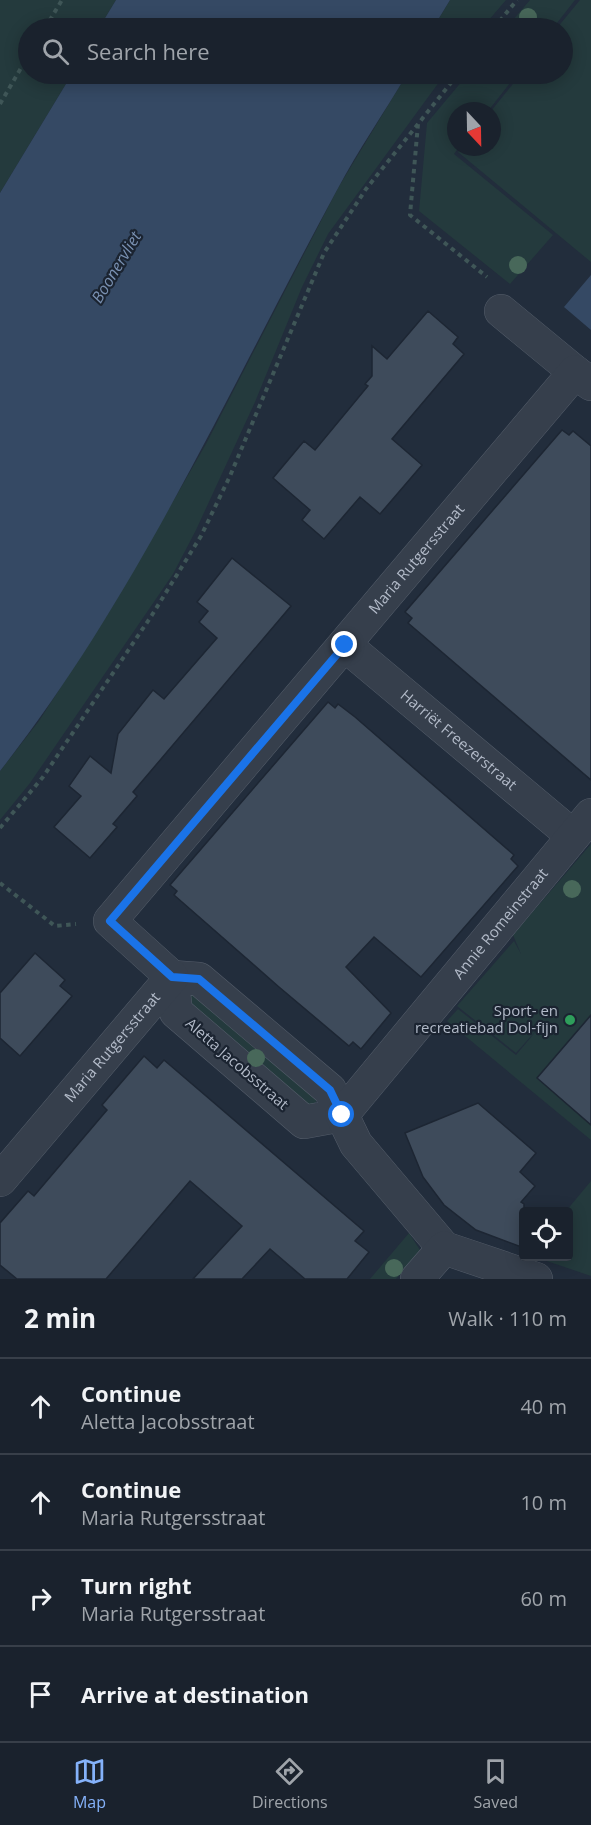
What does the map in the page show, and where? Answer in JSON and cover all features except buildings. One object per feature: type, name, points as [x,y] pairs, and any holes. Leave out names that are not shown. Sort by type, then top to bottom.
[{"type":"street","name":"Maria Rutgersstraat","points":[[0,1180],[172,977],[110,921],[345,645],[583,378],[501,311]]},
{"type":"street","name":"Harriët Freezerstraat","points":[[345,645],[582,826]]},
{"type":"street","name":"Annie Romeinstraat","points":[[342,1115],[582,826]]},
{"type":"street","points":[[172,977],[199,979],[330,1090],[356,1144],[444,1248],[536,1279]]},
{"type":"street","points":[[417,1279],[444,1248]]},
{"type":"path","points":[[51,18],[62,0]]},
{"type":"path","points":[[502,18],[517,0]]},
{"type":"path","points":[[0,104],[18,73]]},
{"type":"path","points":[[0,828],[43,777],[152,615],[201,536],[230,476],[324,253],[366,189],[450,84]]},
{"type":"path","points":[[418,123],[410,215],[512,298],[501,311]]},
{"type":"path","points":[[0,883],[55,926]]},
{"type":"green space","points":[[0,0],[116,0],[105,18],[18,18],[18,84],[66,84],[0,193]]},
{"type":"green space","points":[[450,0],[506,0],[491,18],[439,18]]},
{"type":"green space","points":[[530,0],[575,0],[561,18],[515,18]]},
{"type":"green space","points":[[580,0],[591,0],[591,262],[463,156],[501,156],[501,102],[498,102],[513,84],[573,84],[573,18],[565,18]]},
{"type":"green space","points":[[401,84],[438,84],[328,234],[302,287],[255,402],[196,530],[173,574],[30,783],[0,820],[0,771],[39,721],[114,604],[206,444],[338,188]]},
{"type":"green space","points":[[460,84],[509,84],[495,102],[447,102],[447,156],[456,156],[553,235],[510,284],[419,211],[427,123]]},
{"type":"green space","points":[[591,844],[591,1140],[447,1021],[458,1009],[516,1055],[548,1017],[516,1053],[457,1006],[514,941],[521,954],[513,935]]},
{"type":"green space","points":[[189,995],[196,995],[317,1100],[312,1108],[183,1001]]},
{"type":"green space","points":[[591,1181],[591,1276],[547,1261],[573,1261],[573,1207],[569,1207]]},
{"type":"green space","points":[[409,1233],[420,1250],[396,1279],[370,1279]]},
{"type":"water","points":[[116,0],[450,0],[439,18],[105,18]]},
{"type":"water","name":"Boonervliet","points":[[66,84],[401,84],[345,175],[140,561],[50,703],[0,771],[0,193]]},
{"type":"water","points":[[591,275],[591,330],[564,307]]},
{"type":"place","name":"Sport- en recreatiebad Dol-fijn","points":[[570,1020]]},
{"type":"route","points":[[342,1115],[330,1090],[199,979],[172,977],[110,921],[345,645]]}]
